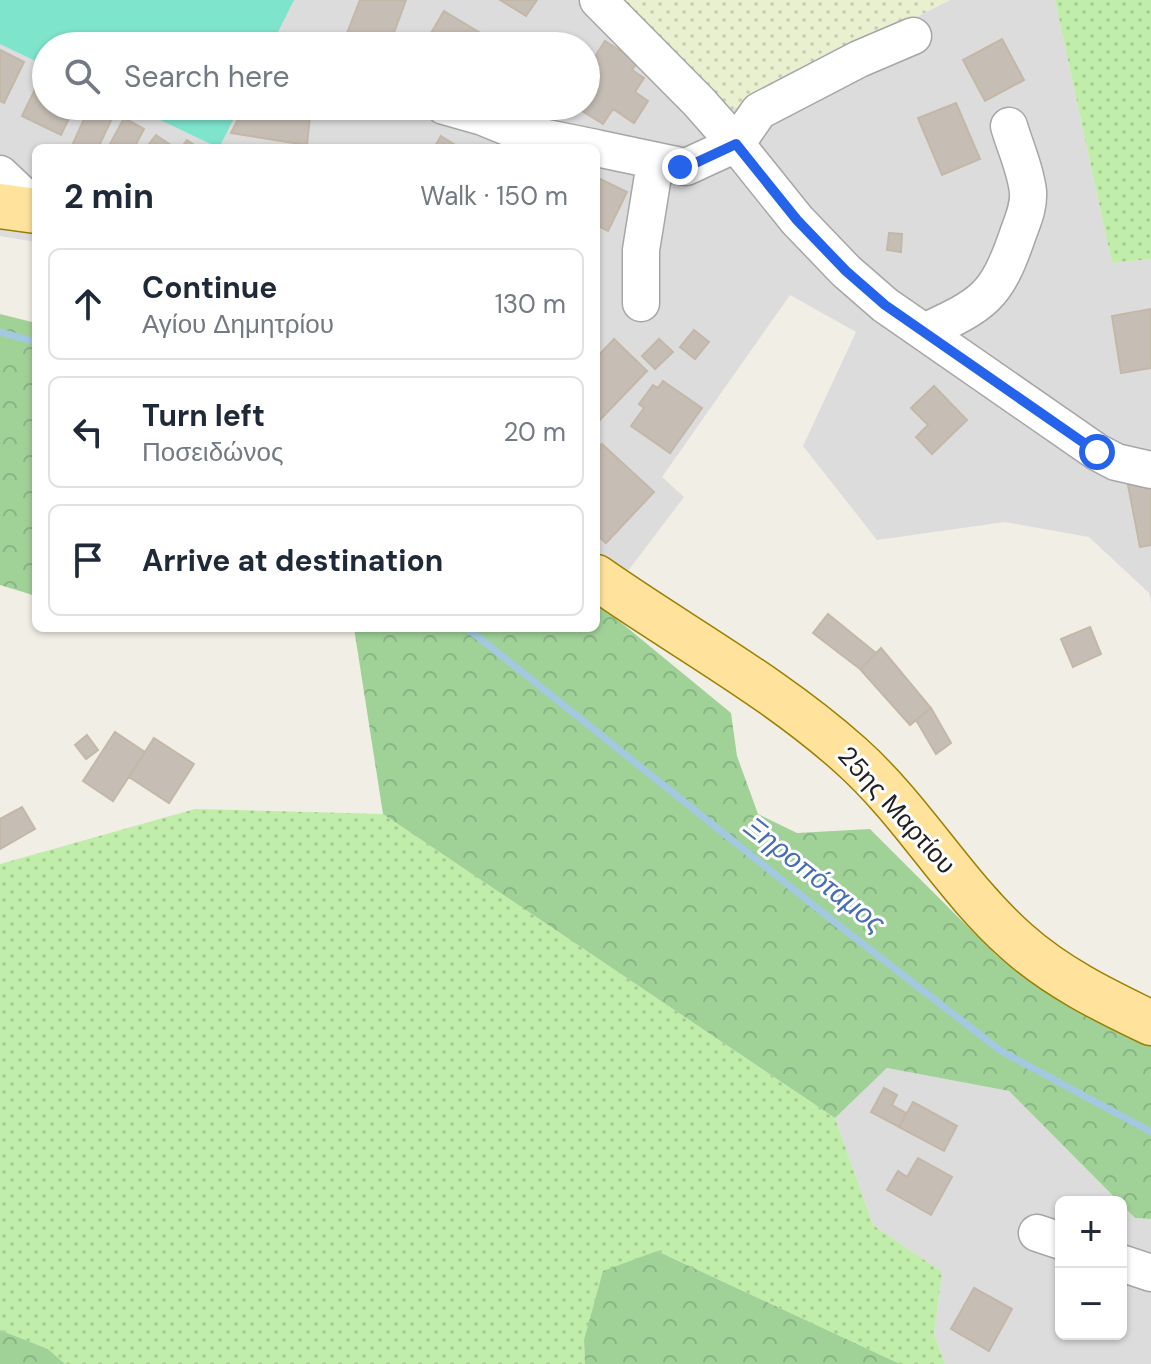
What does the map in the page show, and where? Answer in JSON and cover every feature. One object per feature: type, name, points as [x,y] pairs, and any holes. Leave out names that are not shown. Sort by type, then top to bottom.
[{"type":"main road","points":[[0,206],[32,210]]},
{"type":"main road","name":"25ης Μαρτίου","points":[[600,580],[807,718],[872,775],[1016,941],[1081,988],[1151,1023]]},
{"type":"street","points":[[598,0],[736,144],[797,220],[846,271],[885,305],[1097,452],[1116,462],[1151,470]]},
{"type":"street","points":[[600,149],[655,163],[686,167],[736,144],[759,111],[859,59],[913,36]]},
{"type":"street","points":[[490,120],[522,133],[576,144]]},
{"type":"street","points":[[924,332],[971,310],[993,290],[1007,267],[1029,205],[1028,188],[1009,126]]},
{"type":"street","points":[[641,303],[641,250],[655,163]]},
{"type":"street","points":[[0,174],[32,206]]},
{"type":"street","points":[[1127,1265],[1151,1273]]},
{"type":"shaded area","points":[[0,0],[617,0],[725,113],[950,0],[1055,0],[1112,263],[1151,259],[1151,602],[1149,593],[1089,537],[1005,522],[877,540],[803,446],[856,332],[790,295],[662,477],[684,497],[600,604],[600,144],[32,144],[32,241],[0,236]]},
{"type":"shaded area","points":[[887,1068],[1009,1091],[1113,1196],[1055,1196],[1055,1340],[1127,1340],[1127,1210],[1135,1218],[1151,1219],[1151,1364],[945,1364],[934,1334],[942,1272],[873,1225],[835,1118]]},
{"type":"green space","points":[[0,0],[294,0],[278,32],[32,32],[32,59],[0,44]]},
{"type":"green space","points":[[617,0],[950,0],[725,113]]},
{"type":"green space","points":[[1055,0],[1151,0],[1151,259],[1112,263]]},
{"type":"green space","points":[[160,120],[233,120],[221,144],[211,144]]},
{"type":"green space","points":[[0,314],[32,322],[32,595],[0,585]]},
{"type":"green space","points":[[600,605],[731,713],[737,756],[758,814],[797,833],[870,829],[997,956],[1151,1042],[1151,1219],[1135,1218],[1127,1210],[1127,1196],[1113,1196],[1009,1091],[887,1068],[835,1118],[383,814],[355,632],[600,632]]},
{"type":"green space","points":[[195,809],[383,814],[835,1118],[873,1225],[942,1272],[934,1334],[945,1364],[900,1364],[657,1251],[584,1340],[585,1364],[65,1364],[48,1349],[0,1330],[0,864]]},
{"type":"green space","points":[[657,1251],[900,1364],[585,1364],[584,1340],[603,1271]]},
{"type":"green space","points":[[0,1330],[48,1349],[65,1364],[0,1364]]},
{"type":"building","points":[[360,0],[406,0],[394,32],[347,32]]},
{"type":"building","points":[[500,0],[537,0],[526,16]]},
{"type":"building","points":[[444,11],[479,32],[432,32]]},
{"type":"building","points":[[1002,39],[1024,80],[985,101],[963,60]]},
{"type":"building","points":[[605,41],[638,62],[632,70],[644,78],[635,92],[648,101],[634,123],[613,109],[603,124],[597,120],[600,120],[600,49]]},
{"type":"building","points":[[0,50],[24,62],[4,103],[0,101]]},
{"type":"building","points":[[32,96],[32,120],[68,120],[61,135],[22,116]]},
{"type":"building","points":[[956,103],[980,159],[942,175],[918,118]]},
{"type":"building","points":[[84,120],[111,120],[100,144],[73,144]]},
{"type":"building","points":[[123,120],[144,129],[136,144],[110,144]]},
{"type":"building","points":[[238,120],[310,120],[307,144],[231,133]]},
{"type":"building","points":[[156,135],[169,144],[149,144]]},
{"type":"building","points":[[441,136],[454,144],[436,144]]},
{"type":"building","points":[[600,179],[627,192],[608,231],[600,227]]},
{"type":"building","points":[[889,233],[902,234],[901,252],[887,250]]},
{"type":"building","points":[[1151,309],[1151,368],[1121,373],[1112,316]]},
{"type":"building","points":[[694,330],[709,342],[695,359],[680,347]]},
{"type":"building","points":[[614,339],[647,371],[600,420],[600,354]]},
{"type":"building","points":[[659,339],[673,352],[655,369],[642,356]]},
{"type":"building","points":[[663,381],[702,408],[670,453],[631,426],[644,408],[639,404],[653,385],[658,388]]},
{"type":"building","points":[[934,386],[967,420],[932,454],[916,437],[928,425],[911,408]]},
{"type":"building","points":[[602,444],[654,492],[606,543],[600,538]]},
{"type":"building","points":[[1151,481],[1151,545],[1140,547],[1128,485]]},
{"type":"building","points":[[828,614],[876,653],[860,669],[813,633]]},
{"type":"building","points":[[1090,627],[1101,654],[1073,667],[1061,639]]},
{"type":"building","points":[[881,648],[931,708],[910,725],[860,669]]},
{"type":"building","points":[[931,708],[951,743],[936,754],[916,720]]},
{"type":"building","points":[[115,732],[145,752],[113,801],[83,781]]},
{"type":"building","points":[[87,735],[98,750],[86,759],[75,745]]},
{"type":"building","points":[[154,738],[194,764],[169,803],[129,777]]},
{"type":"building","points":[[22,807],[35,829],[0,849],[0,819]]},
{"type":"building","points":[[884,1088],[897,1095],[892,1105],[906,1113],[899,1127],[871,1112]]},
{"type":"building","points":[[913,1102],[957,1126],[944,1151],[899,1127]]},
{"type":"building","points":[[918,1158],[952,1177],[931,1215],[887,1190],[898,1171],[907,1177]]},
{"type":"building","points":[[974,1288],[1012,1309],[989,1351],[951,1329]]},
{"type":"waterway","name":"Ξηροπόταμος","points":[[0,332],[32,341]]},
{"type":"waterway","name":"Ξηροπόταμος","points":[[472,632],[1001,1051],[1151,1132]]},
{"type":"route","points":[[680,167],[736,144],[797,220],[846,271],[885,305],[1097,452]]}]
